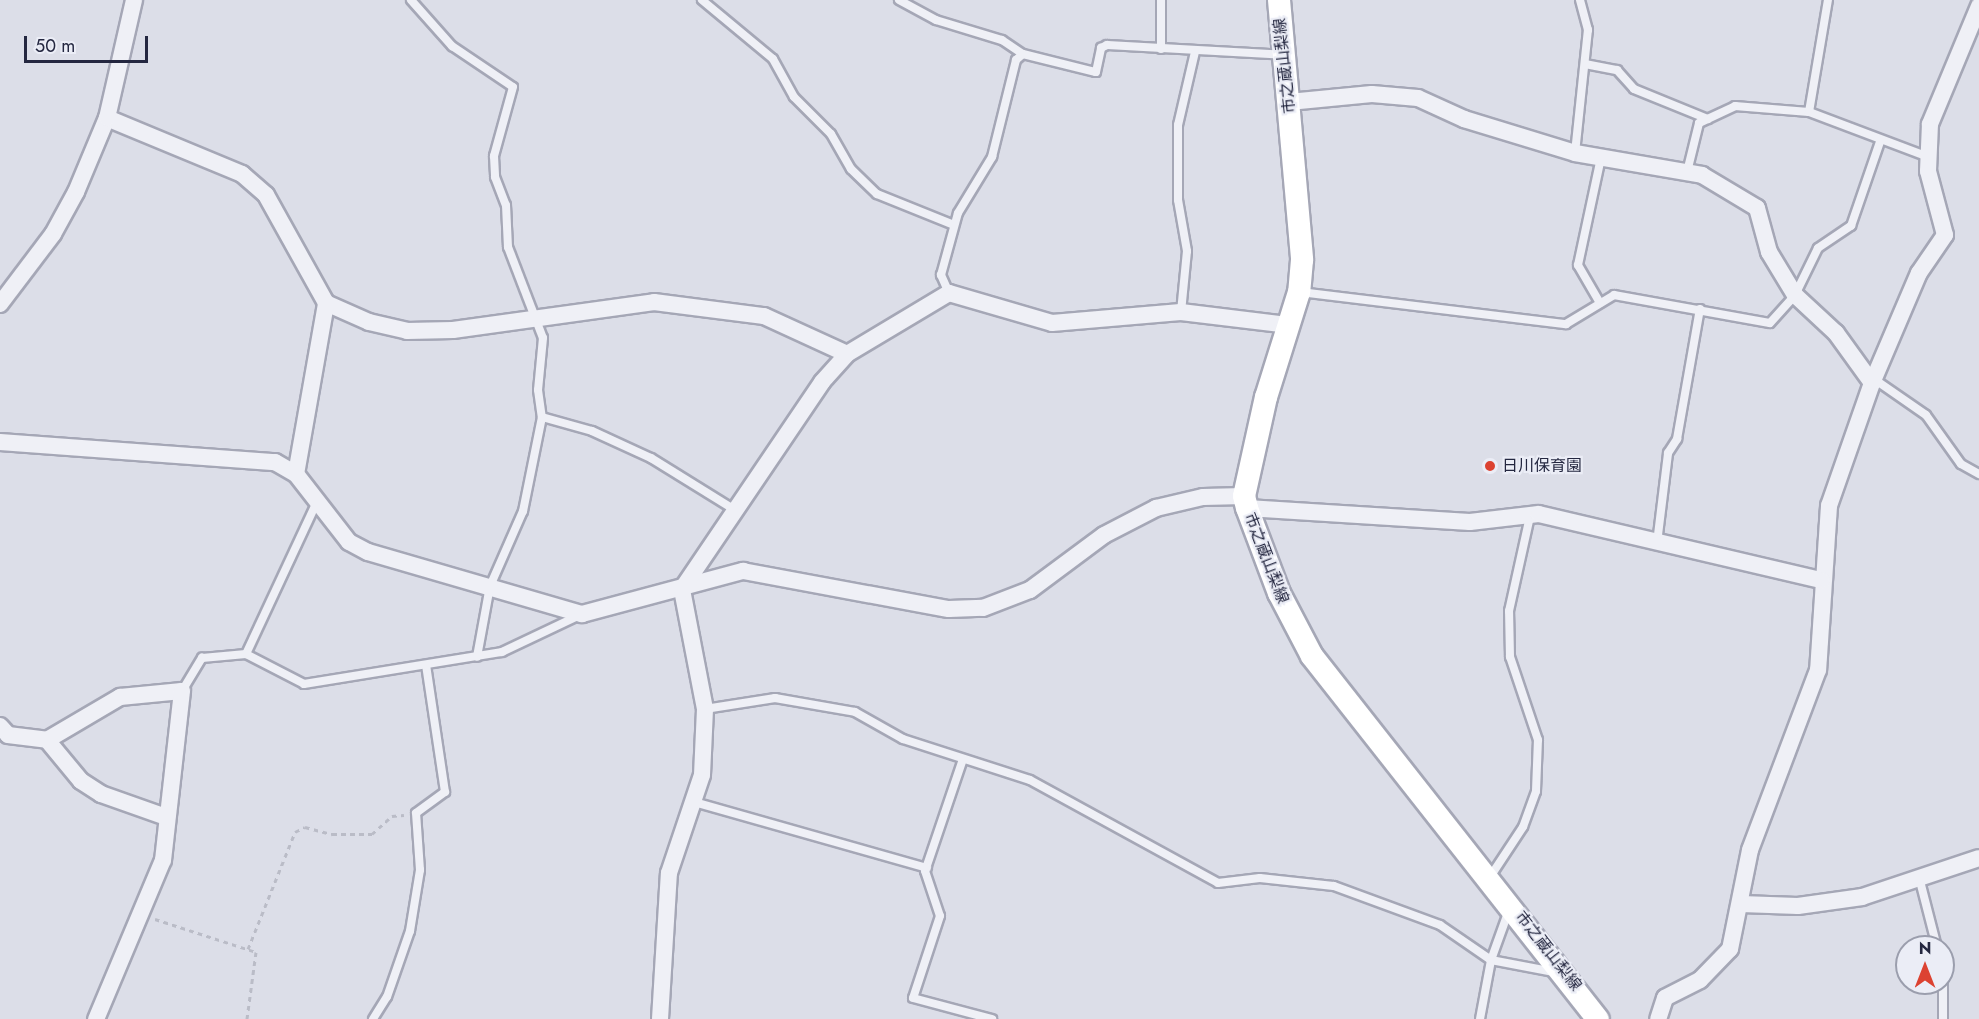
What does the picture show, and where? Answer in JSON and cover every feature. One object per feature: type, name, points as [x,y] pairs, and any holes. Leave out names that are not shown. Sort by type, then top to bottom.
[{"type":"main road","name":"市之蔵山梨線","points":[[1279,0],[1289,102],[1299,292],[1246,502],[1301,638],[1565,973],[1598,1019]]},
{"type":"street","points":[[0,304],[53,234],[107,118],[134,0]]},
{"type":"street","points":[[1658,1019],[1665,998],[1719,963],[1730,949],[1741,904],[1750,850],[1818,670],[1823,641],[1821,580],[1829,506],[1873,381],[1919,273],[1945,235],[1926,156],[1930,124],[1979,6]]},
{"type":"street","points":[[1289,102],[1372,94],[1418,98],[1494,129],[1575,153],[1702,175],[1757,208],[1769,252],[1795,295],[1836,333],[1873,381]]},
{"type":"street","points":[[107,118],[242,174],[266,195],[326,303],[296,474]]},
{"type":"street","points":[[660,1019],[669,873],[702,775],[705,709],[682,589],[735,510],[847,354],[949,293],[1053,323],[1181,312],[1289,325]]},
{"type":"street","points":[[326,303],[407,331],[539,318],[654,302],[764,316],[847,354]]},
{"type":"street","points":[[0,442],[244,456],[275,462],[296,474],[316,504],[349,542],[368,552],[582,614],[743,571],[949,609],[983,608],[1030,590],[1104,535],[1156,508],[1203,497],[1470,522],[1530,516],[1821,580]]},
{"type":"street","points":[[0,726],[8,735],[47,740],[120,697],[182,691],[166,817],[163,860],[96,1019]]},
{"type":"street","points":[[47,740],[81,781],[101,794],[166,817]]},
{"type":"street","points":[[1741,904],[1798,906],[1920,881],[1960,860],[1979,858]]},
{"type":"lane","points":[[411,0],[452,46],[513,87],[494,156],[495,177],[506,205],[515,272],[539,318],[542,417],[523,511],[490,586],[477,657]]},
{"type":"lane","points":[[702,0],[773,59],[794,97],[831,134],[851,169],[877,194],[954,225]]},
{"type":"lane","points":[[899,0],[936,20],[1002,40],[1023,54],[1096,72],[1101,48],[1107,45],[1285,56]]},
{"type":"lane","points":[[1161,0],[1161,49]]},
{"type":"lane","points":[[1575,153],[1588,30],[1580,0]]},
{"type":"lane","points":[[1809,112],[1828,0]]},
{"type":"lane","points":[[1181,312],[1187,251],[1178,200],[1178,125],[1195,52]]},
{"type":"lane","points":[[949,293],[941,275],[954,225],[967,193],[992,157],[1016,60],[1023,54]]},
{"type":"lane","points":[[1585,64],[1617,69],[1634,89],[1708,119]]},
{"type":"lane","points":[[1687,172],[1699,123],[1735,106],[1809,112],[1880,142],[1926,156]]},
{"type":"lane","points":[[1299,292],[1566,324],[1614,295],[1770,323],[1795,295],[1818,248],[1851,226],[1880,142]]},
{"type":"lane","points":[[1600,303],[1578,265],[1601,158]]},
{"type":"lane","points":[[1657,543],[1668,453],[1677,439],[1700,309]]},
{"type":"lane","points":[[1873,381],[1926,415],[1961,464],[1979,474]]},
{"type":"lane","points":[[542,417],[592,431],[651,458],[735,510]]},
{"type":"lane","points":[[246,654],[316,504]]},
{"type":"lane","points":[[1490,877],[1523,827],[1536,790],[1538,740],[1509,645],[1509,610],[1530,516]]},
{"type":"lane","points":[[182,691],[202,658],[246,654],[304,684],[501,652],[582,614]]},
{"type":"lane","points":[[373,1019],[387,997],[410,931],[420,870],[416,813],[445,792],[426,665]]},
{"type":"lane","points":[[705,709],[775,698],[855,712],[903,739],[1030,780],[1218,883],[1260,878],[1334,886],[1440,925],[1491,960],[1565,973]]},
{"type":"lane","points":[[963,759],[927,868],[926,884],[940,916],[913,998],[992,1019]]},
{"type":"lane","points":[[693,802],[927,868]]},
{"type":"lane","points":[[1920,881],[1934,935]]},
{"type":"lane","points":[[1480,1019],[1491,960],[1511,904]]},
{"type":"lane","points":[[1943,995],[1943,1019]]},
{"type":"path","points":[[248,949],[295,832],[305,827],[333,834],[372,834],[392,816],[416,813]]},
{"type":"path","points":[[141,914],[256,952],[247,1019]]},
{"type":"place","name":"日川保育園","points":[[1490,466]]}]
